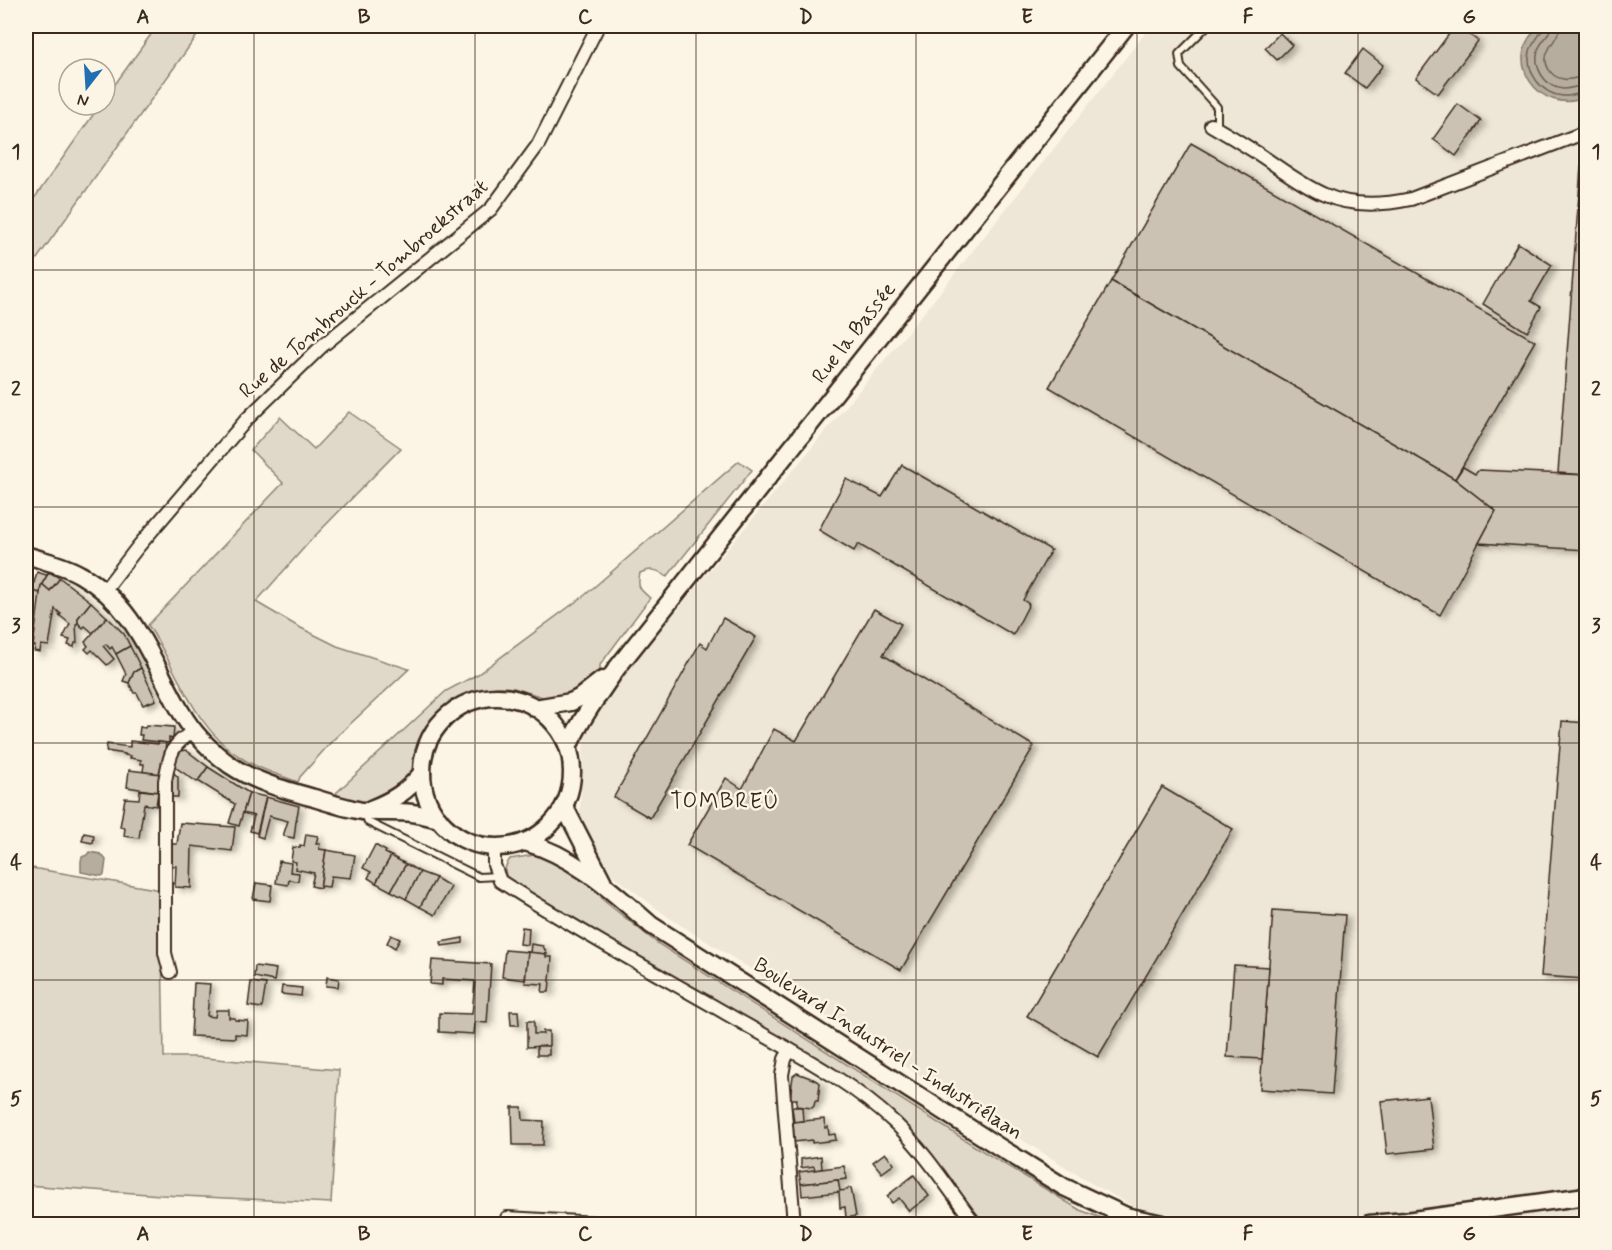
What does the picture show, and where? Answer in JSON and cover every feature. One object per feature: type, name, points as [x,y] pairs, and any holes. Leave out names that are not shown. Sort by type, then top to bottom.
[{"type":"main road","name":"Rue la Bassée","points":[[568,747],[589,708],[617,668],[1126,26]]},
{"type":"main road","points":[[26,555],[80,574],[104,591],[123,609],[136,627],[194,731],[216,754],[243,773],[288,791],[346,807],[364,811],[412,813],[439,819]]},
{"type":"main road","name":"Rue la Bassée","points":[[535,708],[572,702],[617,668]]},
{"type":"main road","points":[[499,698],[516,700],[535,708],[548,717],[568,747],[572,774],[564,806],[552,823],[541,833],[525,842],[507,847],[494,847],[467,841],[451,831],[439,819],[426,797],[422,773],[430,740],[445,719],[474,701],[499,698]]},
{"type":"main road","points":[[364,811],[393,800],[407,790],[422,773]]},
{"type":"main road","name":"Boulevard Industriel - Industriélaan","points":[[564,806],[605,885]]},
{"type":"main road","name":"Boulevard Industriel - Industriélaan","points":[[525,842],[544,847],[560,855],[605,885],[651,925],[1064,1187],[1126,1216],[1162,1224]]},
{"type":"main road","points":[[1369,1224],[1587,1196]]},
{"type":"street","name":"Rue de Tombrouck - Tombroekstraat","points":[[104,591],[137,548],[247,419],[322,346],[491,209],[538,145],[598,26]]},
{"type":"street","points":[[1214,126],[1318,192],[1368,204],[1411,199],[1587,132]]},
{"type":"street","points":[[170,972],[165,953],[165,781],[173,748],[181,738],[194,731]]},
{"type":"street","points":[[494,847],[494,865],[500,881],[790,1050],[842,1082],[895,1123],[910,1139],[975,1224]]},
{"type":"street","points":[[790,1050],[785,1059],[782,1075],[794,1224]]},
{"type":"street","points":[[507,1218],[615,1224]]},
{"type":"lane","points":[[1207,26],[1179,54],[1181,67],[1217,107],[1214,126]]},
{"type":"lane","points":[[364,811],[368,822],[479,877],[497,876]]},
{"type":"shaded area","points":[[157,26],[204,26],[34,263],[26,257],[26,210],[92,117],[117,117],[117,81]]},
{"type":"shaded area","points":[[1151,26],[1586,26],[1586,1224],[1133,1224],[1135,1207],[1094,1185],[668,917],[605,869],[579,828],[584,738],[587,725],[595,709],[926,310]]},
{"type":"shaded area","points":[[349,412],[401,448],[311,540],[256,602],[337,646],[409,669],[333,740],[298,782],[250,763],[226,747],[199,716],[148,625],[283,483],[251,450],[280,417],[314,449]]},
{"type":"shaded area","points":[[739,461],[752,470],[667,577],[654,570],[640,573],[640,587],[650,598],[600,665],[600,671],[580,692],[552,700],[514,688],[502,687],[463,695],[450,702],[435,716],[425,731],[419,744],[413,773],[408,781],[380,799],[362,802],[340,797],[336,793],[446,691],[478,674],[585,595]]},
{"type":"shaded area","points":[[534,855],[562,862],[595,887],[603,900],[657,943],[976,1147],[1080,1210],[1117,1224],[987,1224],[966,1201],[918,1138],[858,1087],[508,879],[505,869],[510,859]]},
{"type":"shaded area","points":[[26,867],[161,890],[164,1057],[195,1057],[339,1070],[331,1203],[161,1195],[26,1185]]},
{"type":"water","points":[[1540,26],[1586,26],[1586,97],[1569,101],[1553,99],[1540,92],[1530,81],[1524,68],[1523,54],[1528,39]]},
{"type":"water","points":[[89,852],[101,854],[106,860],[104,875],[81,872],[82,857]]},
{"type":"building","points":[[1455,26],[1478,41],[1438,94],[1416,78]]},
{"type":"building","points":[[1280,33],[1292,45],[1277,60],[1265,48]]},
{"type":"building","points":[[1363,49],[1383,65],[1365,88],[1345,73]]},
{"type":"building","points":[[1458,104],[1481,121],[1456,156],[1433,139]]},
{"type":"building","points":[[1191,143],[1535,341],[1455,479],[1111,281]]},
{"type":"building","points":[[1586,165],[1586,475],[1558,473],[1581,167]]},
{"type":"building","points":[[1518,243],[1552,265],[1531,301],[1541,307],[1527,332],[1483,304]]},
{"type":"building","points":[[1111,281],[1455,479],[1496,511],[1440,615],[1049,387]]},
{"type":"building","points":[[902,465],[1051,550],[1023,600],[1029,604],[1013,635],[858,544],[854,551],[819,530],[846,479],[882,497]]},
{"type":"building","points":[[1463,467],[1475,474],[1479,470],[1586,475],[1586,550],[1479,543],[1496,511],[1455,479]]},
{"type":"building","points":[[37,572],[46,575],[49,572],[41,586],[40,593],[33,591],[29,603],[26,602],[26,579],[34,583]]},
{"type":"building","points":[[49,572],[60,578],[50,591],[42,584]]},
{"type":"building","points":[[60,578],[91,602],[78,618],[77,643],[74,647],[68,645],[70,640],[63,638],[70,624],[55,609],[49,646],[41,645],[40,652],[34,651],[41,586],[42,584],[50,591]]},
{"type":"building","points":[[91,602],[107,617],[93,633],[78,623],[78,618]]},
{"type":"building","points":[[874,609],[901,624],[883,655],[1034,746],[901,970],[687,845],[726,778],[742,789],[774,729],[796,741]]},
{"type":"building","points":[[107,617],[124,634],[130,646],[116,654],[112,647],[110,649],[106,644],[103,646],[114,659],[107,665],[92,650],[89,653],[85,649],[88,646],[85,642]]},
{"type":"building","points":[[723,618],[756,637],[650,818],[614,797],[700,643],[707,648]]},
{"type":"building","points":[[130,646],[141,668],[134,672],[129,683],[123,681],[126,674],[116,654]]},
{"type":"building","points":[[141,668],[156,700],[143,705],[129,683],[134,672]]},
{"type":"building","points":[[1562,721],[1586,723],[1586,979],[1541,976]]},
{"type":"building","points":[[146,725],[174,727],[173,739],[169,738],[169,743],[141,740],[140,727],[145,728]]},
{"type":"building","points":[[130,741],[166,743],[161,774],[143,772],[144,764],[141,764],[141,760],[130,758],[131,756],[125,754],[106,751],[107,744],[130,747]]},
{"type":"building","points":[[186,750],[208,767],[197,782],[172,765],[181,751]]},
{"type":"building","points":[[208,767],[249,793],[239,826],[229,823],[235,804],[198,781]]},
{"type":"building","points":[[129,770],[161,774],[158,792],[127,787]]},
{"type":"building","points":[[174,773],[178,777],[178,797],[170,796],[170,774]]},
{"type":"building","points":[[1162,787],[1233,829],[1098,1057],[1027,1016]]},
{"type":"building","points":[[140,790],[158,792],[156,806],[144,804],[139,838],[124,836],[125,828],[120,827],[125,798],[139,799]]},
{"type":"building","points":[[249,793],[266,797],[257,833],[250,831],[254,816],[243,813]]},
{"type":"building","points":[[266,797],[299,806],[294,838],[283,836],[288,821],[269,816],[263,838],[257,836]]},
{"type":"building","points":[[180,823],[235,827],[232,851],[192,846],[191,888],[175,887],[176,866],[170,866],[170,844],[177,844]]},
{"type":"building","points":[[84,833],[94,835],[93,843],[82,841]]},
{"type":"building","points":[[306,834],[318,836],[316,844],[320,844],[319,849],[326,850],[320,888],[311,886],[314,873],[295,869],[296,862],[291,861],[293,847],[304,846]]},
{"type":"building","points":[[375,845],[391,856],[376,883],[368,878],[371,872],[363,868]]},
{"type":"building","points":[[326,850],[355,855],[351,878],[331,876],[329,887],[321,886],[320,888]]},
{"type":"building","points":[[391,856],[406,864],[391,891],[376,883]]},
{"type":"building","points":[[279,861],[291,863],[290,872],[299,873],[298,881],[289,880],[288,885],[276,883]]},
{"type":"building","points":[[406,864],[420,872],[406,899],[391,891]]},
{"type":"building","points":[[420,872],[436,878],[420,907],[406,899]]},
{"type":"building","points":[[436,878],[451,887],[435,915],[420,907]]},
{"type":"building","points":[[256,883],[272,885],[270,901],[253,899]]},
{"type":"building","points":[[1273,910],[1345,915],[1332,1094],[1260,1089]]},
{"type":"building","points":[[522,927],[529,928],[528,945],[520,944]]},
{"type":"building","points":[[391,935],[400,939],[395,948],[387,943]]},
{"type":"building","points":[[463,938],[463,943],[442,946],[441,942]]},
{"type":"building","points":[[531,944],[543,946],[547,954],[530,953]]},
{"type":"building","points":[[505,950],[528,952],[525,980],[502,977]]},
{"type":"building","points":[[528,952],[552,957],[549,992],[542,992],[543,984],[525,983]]},
{"type":"building","points":[[432,960],[491,964],[487,1023],[475,1022],[474,1034],[439,1032],[439,1013],[472,1014],[475,981],[442,979],[442,985],[430,984]]},
{"type":"building","points":[[1234,965],[1269,967],[1262,1059],[1227,1057]]},
{"type":"building","points":[[255,966],[276,969],[274,981],[254,977]]},
{"type":"building","points":[[327,977],[339,979],[338,987],[326,986]]},
{"type":"building","points":[[251,982],[266,984],[262,1008],[248,1006]]},
{"type":"building","points":[[194,983],[210,984],[207,1016],[215,1017],[216,1010],[229,1010],[229,1018],[248,1021],[247,1035],[235,1034],[235,1038],[191,1036]]},
{"type":"building","points":[[282,986],[302,988],[301,996],[281,994]]},
{"type":"building","points":[[510,1011],[518,1011],[519,1025],[511,1025]]},
{"type":"building","points":[[527,1021],[534,1021],[534,1034],[549,1031],[549,1046],[527,1047]]},
{"type":"building","points":[[537,1046],[549,1046],[549,1055],[537,1055]]},
{"type":"building","points":[[797,1073],[820,1083],[818,1101],[815,1101],[812,1108],[796,1106],[797,1099],[790,1099],[793,1076]]},
{"type":"building","points":[[1428,1096],[1434,1149],[1387,1154],[1381,1101]]},
{"type":"building","points":[[512,1107],[522,1107],[523,1120],[544,1121],[543,1145],[513,1145]]},
{"type":"building","points":[[792,1107],[802,1107],[803,1121],[794,1122]]},
{"type":"building","points":[[824,1119],[829,1135],[835,1134],[836,1140],[812,1143],[812,1140],[794,1142],[793,1122]]},
{"type":"building","points":[[885,1153],[894,1164],[882,1173],[873,1162]]},
{"type":"building","points":[[821,1156],[822,1169],[815,1170],[814,1166],[801,1168],[801,1159]]},
{"type":"building","points":[[844,1166],[847,1179],[801,1184],[799,1172]]},
{"type":"building","points":[[914,1175],[929,1196],[909,1211],[899,1198],[892,1203],[887,1196]]},
{"type":"building","points":[[838,1180],[840,1191],[851,1188],[856,1216],[846,1218],[845,1207],[840,1208],[839,1192],[802,1196],[801,1184]]},
{"type":"district","name":"TOMBREÛ","points":[[725,802]]}]
